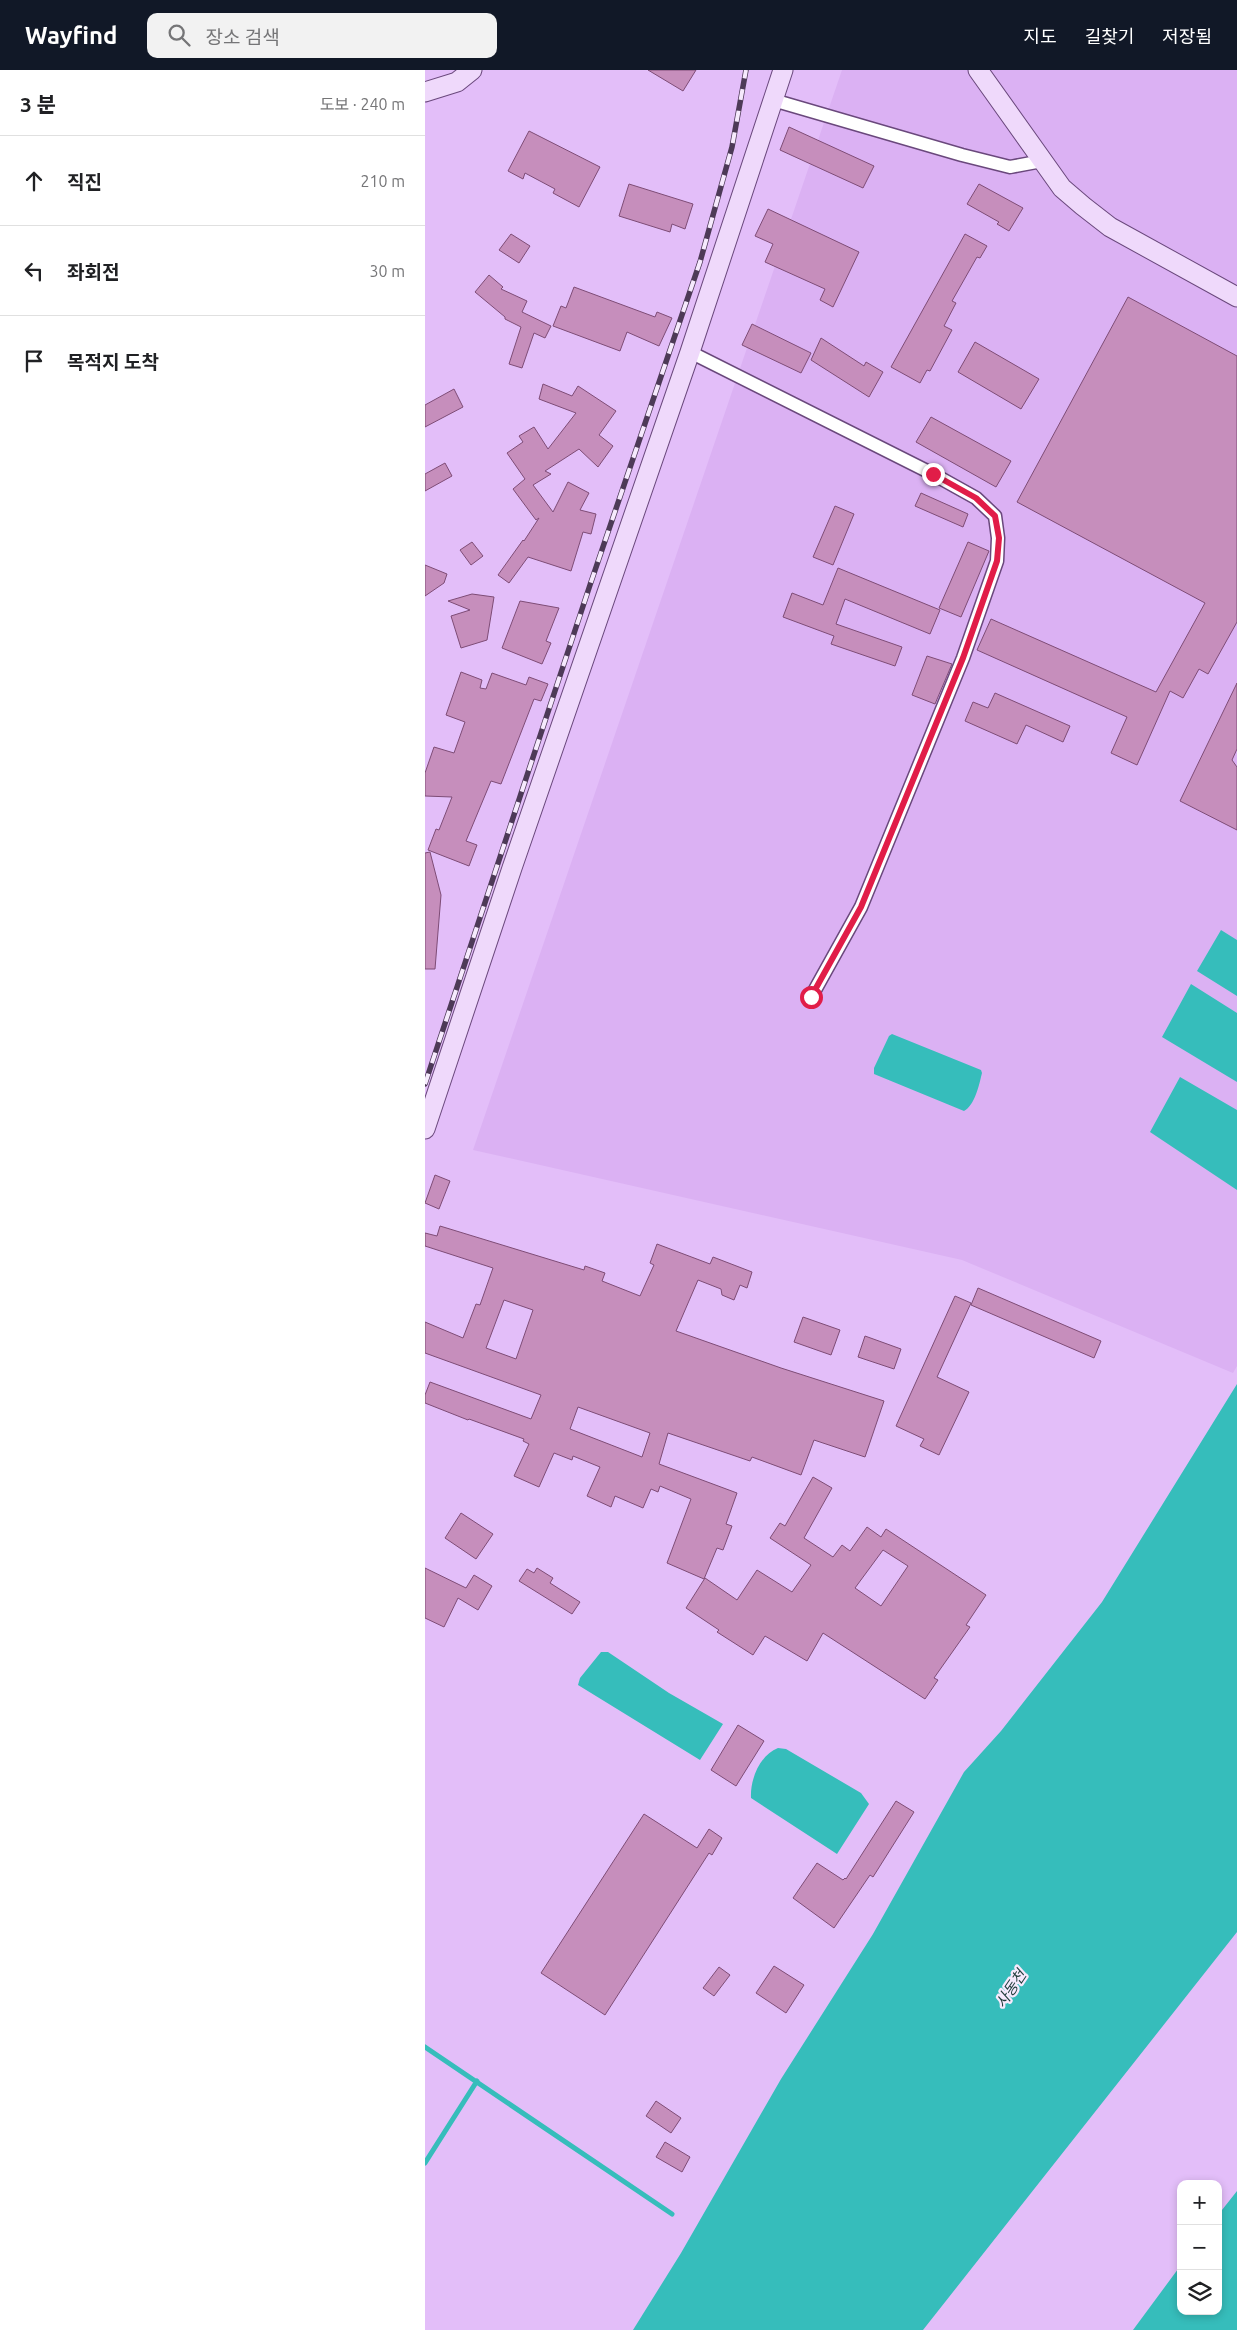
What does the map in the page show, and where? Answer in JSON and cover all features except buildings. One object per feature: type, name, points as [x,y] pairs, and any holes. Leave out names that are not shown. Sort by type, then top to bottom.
[{"type":"main road","points":[[425,92],[457,82],[472,70]]},
{"type":"main road","points":[[425,1129],[512,868],[691,352],[783,70]]},
{"type":"main road","points":[[978,70],[1062,188],[1110,227],[1237,297]]},
{"type":"street","points":[[773,100],[962,155],[1010,167],[1042,162]]},
{"type":"street","points":[[691,352],[933,474],[976,498],[995,516],[999,538],[997,561],[963,658],[861,907],[811,997]]},
{"type":"shaded area","points":[[842,70],[1237,70],[1237,1366],[1233,1373],[962,1260],[473,1150]]},
{"type":"water","points":[[1221,930],[1237,940],[1237,996],[1197,971]]},
{"type":"water","points":[[1191,984],[1237,1013],[1237,1082],[1162,1037]]},
{"type":"water","points":[[892,1034],[981,1070],[982,1073],[976,1094],[968,1108],[964,1111],[874,1074],[874,1068],[889,1036]]},
{"type":"water","points":[[1180,1077],[1237,1110],[1237,1190],[1150,1132]]},
{"type":"water","name":"사동천","points":[[1237,1384],[1237,1932],[923,2330],[633,2330],[681,2253],[781,2079],[873,1934],[964,1772],[1001,1731],[1102,1602]]},
{"type":"water","points":[[601,1652],[608,1652],[669,1693],[723,1724],[700,1760],[578,1685],[580,1678]]},
{"type":"water","points":[[778,1748],[786,1749],[861,1793],[869,1804],[837,1854],[751,1798],[752,1783],[757,1768],[766,1756]]},
{"type":"water","points":[[1237,2191],[1237,2330],[1133,2330],[1177,2270],[1177,2315],[1222,2315],[1222,2210]]},
{"type":"waterway","points":[[425,2047],[672,2214]]},
{"type":"waterway","points":[[425,2163],[477,2081]]},
{"type":"railway","points":[[425,1084],[590,585],[700,262],[732,147],[746,70]]},
{"type":"route","points":[[811,997],[861,907],[963,658],[997,561],[999,538],[995,516],[976,498],[933,474]]}]
